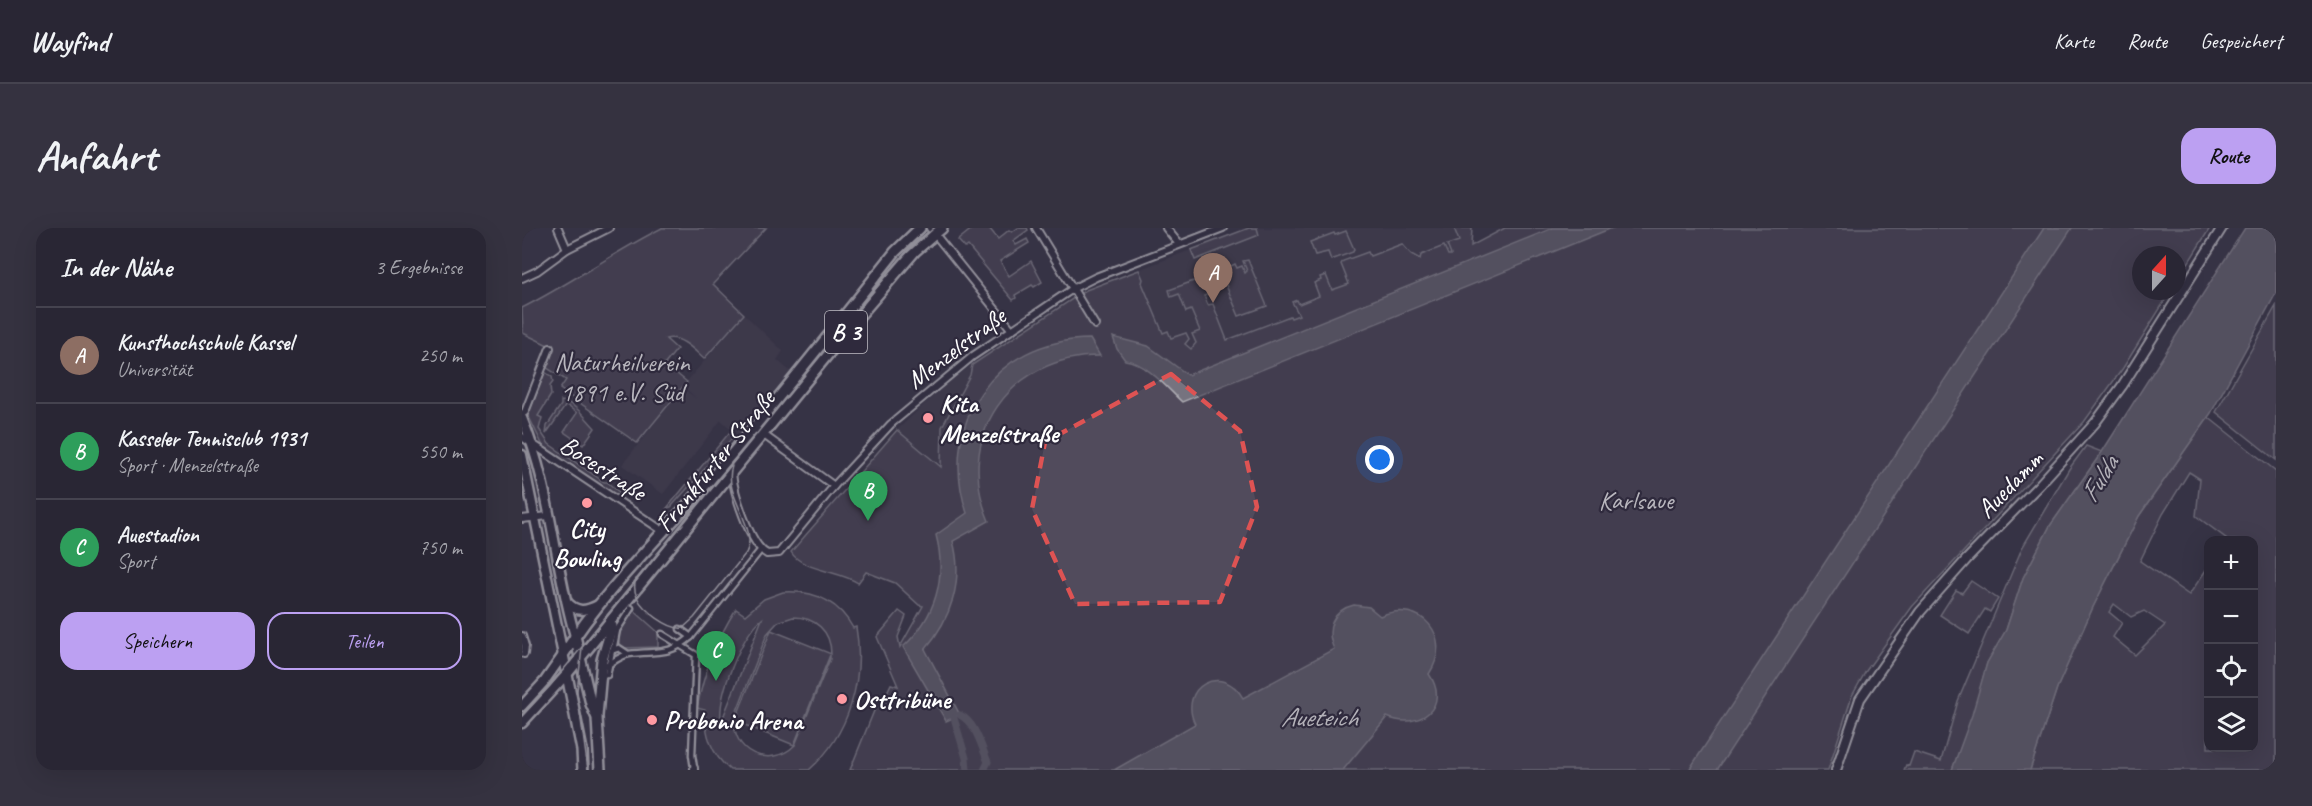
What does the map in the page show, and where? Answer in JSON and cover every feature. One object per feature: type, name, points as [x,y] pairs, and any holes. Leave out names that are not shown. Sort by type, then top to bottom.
[{"type":"main road","name":"Frankfurter Straße","points":[[522,706],[544,682],[598,605],[753,428],[895,252],[920,228]]},
{"type":"main road","name":"Frankfurter Straße","points":[[522,723],[619,614],[762,435],[905,262],[936,230]]},
{"type":"main road","points":[[522,416],[534,446],[565,600],[591,704],[597,718]]},
{"type":"main road","points":[[522,455],[582,750],[583,770]]},
{"type":"main road","points":[[565,600],[580,611],[598,605]]},
{"type":"main road","points":[[600,770],[597,718],[604,651],[619,614]]},
{"type":"street","points":[[558,228],[567,249]]},
{"type":"street","points":[[522,278],[537,271],[567,249],[609,228]]},
{"type":"street","points":[[1036,228],[1095,325]]},
{"type":"street","points":[[1166,228],[1179,244]]},
{"type":"street","name":"Menzelstraße","points":[[760,551],[773,555],[783,550],[868,448],[914,403],[965,362],[1074,288],[1223,228]]},
{"type":"street","name":"Auedamm","points":[[1836,770],[1860,699],[1920,612],[2095,423],[2122,386],[2222,228]]},
{"type":"street","points":[[936,230],[1011,330]]},
{"type":"street","points":[[522,416],[550,348]]},
{"type":"street","points":[[753,428],[834,486]]},
{"type":"street","name":"Bosestraße","points":[[522,437],[663,531]]},
{"type":"street","points":[[604,667],[628,654],[665,652],[681,645],[691,637],[760,551],[738,499],[732,472]]},
{"type":"street","points":[[522,519],[548,516]]},
{"type":"street","points":[[607,675],[611,663],[610,649],[617,630],[631,608]]},
{"type":"street","points":[[680,628],[691,637]]},
{"type":"street","points":[[662,634],[696,655],[692,755],[694,769]]},
{"type":"street","points":[[522,636],[525,646],[524,654]]},
{"type":"street","points":[[610,649],[619,648],[628,654]]},
{"type":"highlighted area","points":[[1171,374],[1240,431],[1257,507],[1220,602],[1075,604],[1032,509],[1045,442]]},
{"type":"shaded area","points":[[1249,228],[1468,228],[1472,237],[1470,247],[1291,319],[1190,356],[1156,333],[1106,282]]},
{"type":"shaded area","points":[[744,314],[783,351],[777,360],[791,372],[738,435],[721,420],[663,494],[622,465],[682,388],[696,398],[683,386]]},
{"type":"shaded area","name":"Kita Menzelstraße","points":[[972,365],[943,469],[897,430],[949,381]]},
{"type":"green space","name":"Naturheilverein 1891 e.V. Süd","points":[[662,228],[766,228],[713,284],[744,314],[704,359],[682,341],[666,339],[677,349],[665,364],[687,382],[637,443],[560,389],[566,380],[547,368],[554,348],[523,333],[522,308]]},
{"type":"green space","points":[[973,228],[989,228],[998,239],[1009,230],[1012,232],[1018,228],[1027,228],[1028,230],[1013,241],[1016,245],[1027,239],[1029,243],[1000,261],[1009,276],[1031,261],[1042,282],[1015,295],[1016,298],[1013,300],[968,246],[965,248],[958,240]]},
{"type":"green space","points":[[1249,228],[1257,228],[1259,235],[1195,260],[1191,250]]},
{"type":"green space","name":"Karlsaue","points":[[1454,228],[1472,228],[1471,246],[1505,228],[2210,228],[2186,267],[2186,246],[2132,246],[2132,300],[2165,300],[2123,368],[2084,422],[1912,607],[1866,671],[1852,696],[1828,770],[850,770],[876,706],[880,707],[891,684],[898,686],[877,637],[899,611],[906,616],[898,637],[900,647],[923,606],[895,583],[866,572],[858,583],[803,563],[791,552],[897,430],[941,467],[942,427],[970,375],[972,365],[1086,290],[1139,270],[1143,279],[1142,283],[1163,333],[1168,331],[1171,338],[1186,333],[1189,339],[1185,344],[1191,349],[1196,343],[1192,334],[1200,331],[1191,310],[1186,312],[1179,294],[1171,297],[1169,290],[1202,278],[1209,294],[1204,296],[1208,305],[1213,304],[1227,340],[1290,316],[1291,318],[1299,315],[1292,302],[1297,300],[1299,304],[1319,296],[1314,283],[1321,280],[1320,277],[1326,275],[1332,290],[1349,284],[1341,264],[1343,261],[1368,252],[1370,256],[1402,244],[1411,254],[1420,259],[1421,255],[1444,246],[1448,255],[1451,255],[1447,245],[1459,241]]},
{"type":"green space","points":[[1346,231],[1354,249],[1353,252],[1331,260],[1328,252],[1315,255],[1310,242]]},
{"type":"green space","points":[[1248,260],[1267,306],[1239,316],[1220,271],[1235,264],[1237,268],[1242,266],[1245,273],[1247,271],[1243,261]]},
{"type":"green space","points":[[2276,306],[2276,460],[2216,412]]},
{"type":"green space","points":[[545,372],[552,377],[553,382],[550,386],[551,395],[538,416],[542,418],[539,429],[549,444],[607,482],[621,494],[619,498],[543,446],[528,415]]},
{"type":"green space","points":[[561,401],[576,408],[595,428],[583,445],[564,432],[577,413],[566,405],[546,434],[547,426],[561,405]]},
{"type":"green space","points":[[2208,417],[2276,471],[2276,770],[2030,770],[2057,688],[2093,607],[2139,516]],"holes":[[[2114,604],[2131,617],[2144,611],[2165,625],[2135,655],[2113,637],[2122,623],[2109,612]]]},
{"type":"green space","points":[[729,433],[733,437],[671,507],[667,508]]},
{"type":"green space","points":[[2086,446],[2102,452],[2050,526],[2023,578],[2006,630],[1987,663],[1973,715],[1952,770],[1904,770],[1906,765],[1909,766],[1914,752],[1941,761],[1958,701],[2022,548],[2069,469]]},
{"type":"green space","points":[[1971,581],[1998,599],[1990,612],[1985,609],[1969,634],[1940,615],[1956,590],[1962,593]]},
{"type":"green space","points":[[783,592],[804,593],[832,604],[853,628],[856,627],[858,666],[851,705],[834,740],[809,770],[730,770],[723,764],[710,743],[705,710],[697,708],[703,682],[722,632],[736,609],[745,615],[764,599]],"holes":[[[793,617],[815,623],[825,632],[831,654],[771,630],[735,721],[767,634],[778,622]],[[762,619],[722,720],[723,696],[732,666],[746,638]],[[830,655],[795,745],[785,752],[774,756],[753,753],[745,748],[738,739],[735,721],[794,745]]]},
{"type":"green space","points":[[631,608],[658,632],[658,647],[624,648],[619,646],[619,630]]},
{"type":"water","points":[[1553,228],[1612,228],[1182,402],[1149,371],[1125,360],[1117,349],[1113,337],[1148,346],[1188,375]]},
{"type":"water","points":[[2044,228],[2072,228],[1717,770],[1689,770]]},
{"type":"water","name":"Fulda","points":[[2245,228],[2276,228],[2276,293],[2211,413],[2139,516],[2093,607],[2057,688],[2030,770],[1952,770],[1972,715],[1987,663],[2006,630],[2023,578],[2050,526],[2102,452]]},
{"type":"water","points":[[1090,339],[1100,356],[1068,359],[1040,370],[1016,386],[997,407],[985,432],[978,460],[980,490],[989,521],[953,541],[957,571],[953,599],[942,625],[925,649],[960,715],[946,721],[903,647],[924,623],[936,596],[940,566],[936,535],[967,513],[960,480],[960,448],[967,419],[981,393],[1001,371],[1026,354],[1056,343]]},
{"type":"water","name":"Aueteich","points":[[1354,605],[1369,607],[1380,616],[1395,612],[1408,612],[1429,624],[1438,647],[1436,660],[1429,674],[1435,686],[1436,696],[1429,713],[1411,721],[1387,717],[1343,770],[1114,770],[1195,724],[1191,711],[1192,699],[1197,690],[1205,684],[1214,681],[1225,682],[1234,687],[1243,698],[1334,649],[1330,635],[1332,622],[1340,611]]},
{"type":"waterway","points":[[960,715],[970,723],[977,736],[988,762],[984,770]]},
{"type":"waterway","points":[[954,718],[966,758],[967,770]]},
{"type":"tram line","points":[[522,716],[550,686],[900,259],[934,228]]},
{"type":"tram line","points":[[636,579],[637,597],[657,618],[677,628],[683,628],[694,618],[746,553],[749,543],[745,522],[732,488],[730,477],[732,466]]},
{"type":"tram line","points":[[582,648],[577,691],[588,770]]},
{"type":"place","name":"Kunsthochschule Kassel","points":[[1213,303]]},
{"type":"place","name":"Kita Menzelstraße","points":[[928,418]]},
{"type":"place","name":"City Bowling","points":[[587,503]]},
{"type":"place","name":"Kasseler Tennisclub 1931","points":[[868,521]]},
{"type":"place","name":"Auestadion","points":[[716,681]]},
{"type":"place","name":"Osttribüne","points":[[842,699]]},
{"type":"place","name":"Probonio Arena","points":[[652,720]]}]
